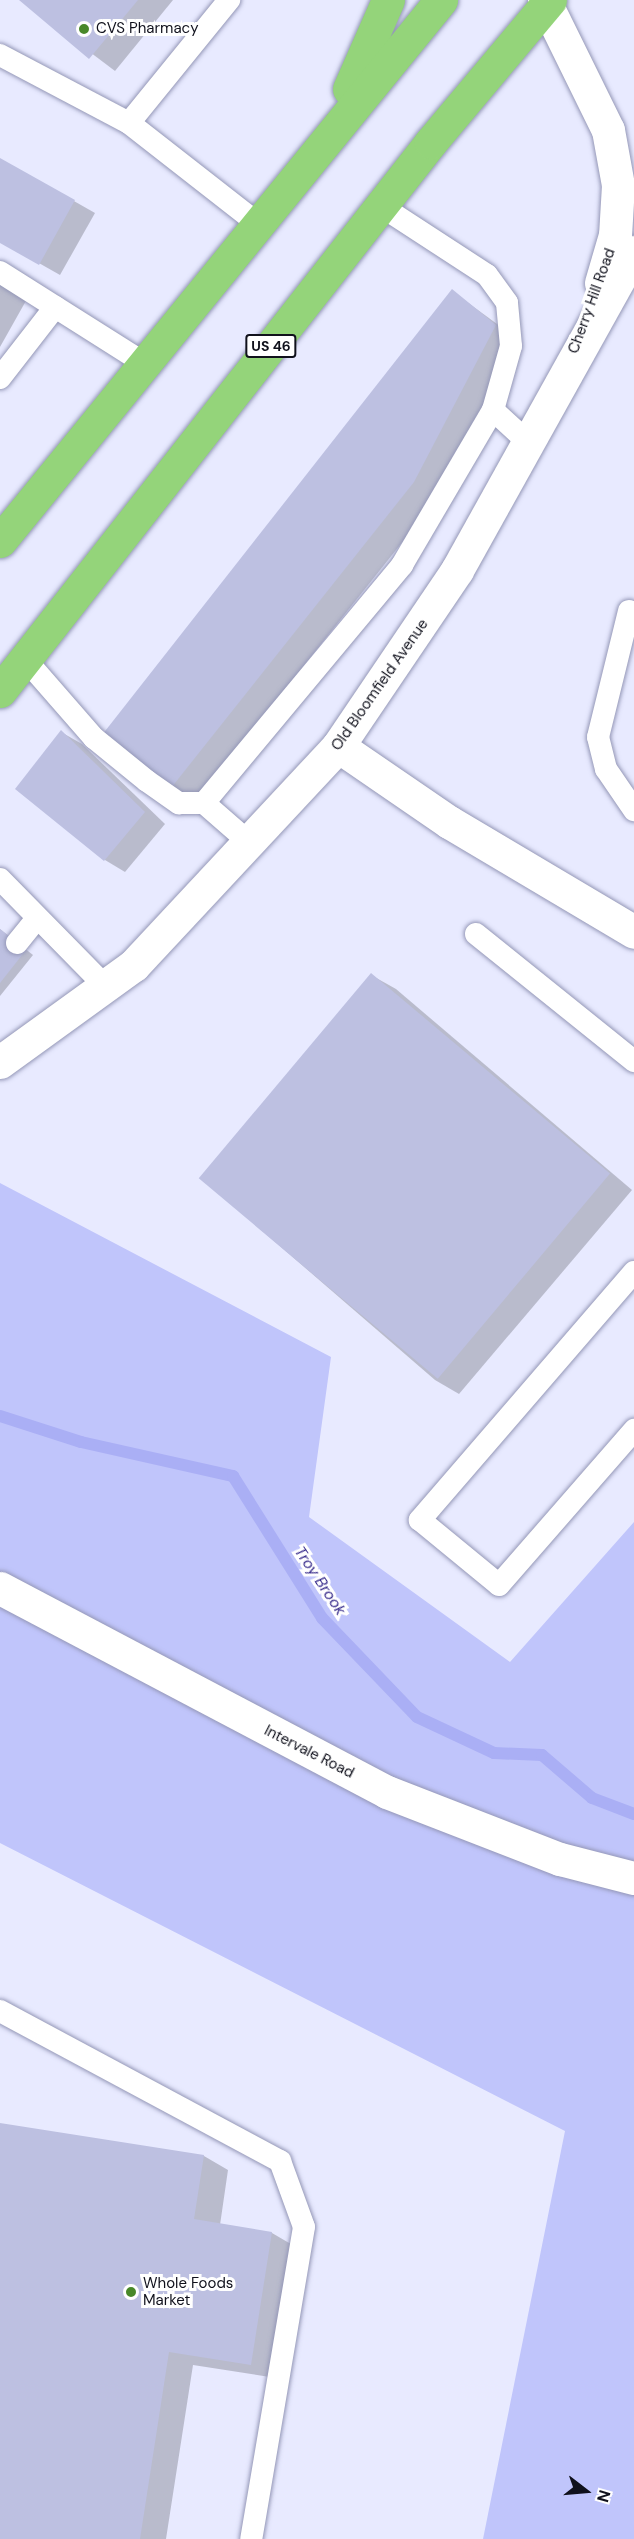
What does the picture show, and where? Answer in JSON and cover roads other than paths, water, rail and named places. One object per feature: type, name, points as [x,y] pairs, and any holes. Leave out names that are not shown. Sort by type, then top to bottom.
[{"type":"highway","points":[[314,153],[371,48],[388,0]]},
{"type":"highway","points":[[0,541],[441,0]]},
{"type":"highway","name":"US 46","points":[[0,692],[381,206],[547,1]]},
{"type":"main road","name":"Cherry Hill Road","points":[[547,1],[608,130],[618,185],[609,261],[556,399]]},
{"type":"main road","name":"Old Bloomfield Avenue","points":[[0,1062],[135,965],[251,844],[338,746],[458,570],[556,399],[634,252]]},
{"type":"main road","points":[[338,746],[449,822],[634,932]]},
{"type":"main road","name":"Intervale Road","points":[[0,1588],[387,1792],[560,1859],[634,1878]]},
{"type":"lane","points":[[129,123],[229,0]]},
{"type":"lane","points":[[0,55],[129,123],[257,223]]},
{"type":"lane","points":[[204,803],[402,565],[493,410],[511,346],[507,303],[487,275],[381,206]]},
{"type":"lane","points":[[0,272],[144,363]]},
{"type":"lane","points":[[0,378],[55,307]]},
{"type":"lane","points":[[493,410],[530,444]]},
{"type":"lane","points":[[629,611],[598,737],[606,769],[634,810]]},
{"type":"lane","points":[[25,659],[94,738],[147,781],[179,803],[204,803],[251,844]]},
{"type":"lane","points":[[3,888],[106,987]]},
{"type":"lane","points":[[17,943],[36,918]]},
{"type":"lane","points":[[476,934],[634,1061]]},
{"type":"lane","points":[[634,1272],[420,1520],[499,1585],[634,1430]]},
{"type":"lane","points":[[0,2011],[280,2161],[304,2227],[251,2539]]},
{"type":"waterway","name":"Troy Brook","points":[[0,1416],[81,1442],[233,1476],[322,1618],[417,1717],[494,1753],[542,1755],[592,1798],[634,1814]]},
{"type":"place","name":"CVS Pharmacy","points":[[84,29]]},
{"type":"place","name":"Whole Foods Market","points":[[131,2292]]}]
